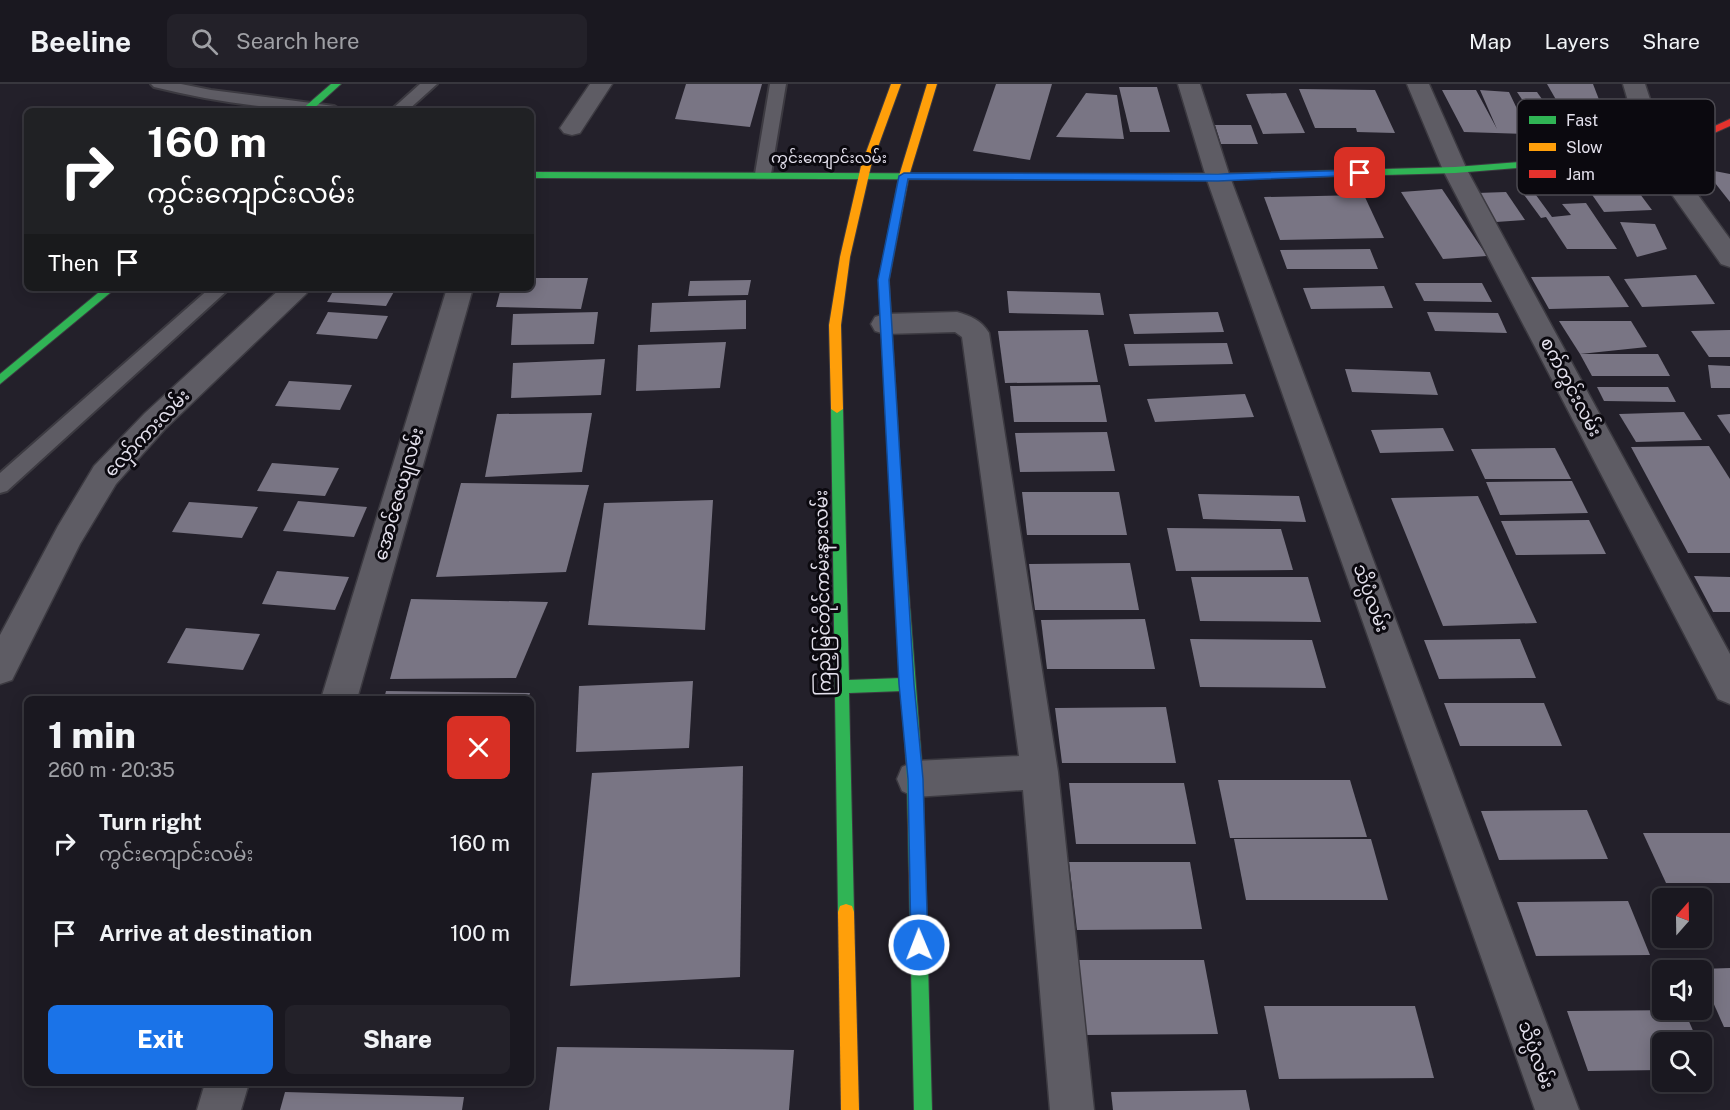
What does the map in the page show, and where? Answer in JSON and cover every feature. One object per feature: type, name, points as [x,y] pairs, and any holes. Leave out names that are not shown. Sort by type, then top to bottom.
[{"type":"main road","points":[[309,108],[336,84]]},
{"type":"main road","name":"ကြည့်မြင်တိုင်ကမ်းနားလမ်း","points":[[850,1110],[835,325],[841,278],[865,175],[873,145],[896,84]]},
{"type":"main road","points":[[923,1110],[915,779],[907,684],[884,280],[904,176],[932,84]]},
{"type":"main road","name":"ကွင်းကျောင်းလမ်း","points":[[1715,129],[1730,122]]},
{"type":"main road","name":"ကွင်းကျောင်းလမ်း","points":[[534,175],[1218,177],[1455,170],[1517,165]]},
{"type":"main road","points":[[0,380],[107,291]]},
{"type":"main road","points":[[842,687],[907,684]]},
{"type":"street","points":[[572,128],[601,84]]},
{"type":"street","name":"သိပ္ပံလမ်း","points":[[1190,84],[1218,177],[1557,1110]]},
{"type":"street","name":"စက်တွင်းလမ်း","points":[[1418,84],[1455,170],[1730,688]]},
{"type":"street","points":[[1634,84],[1639,99]]},
{"type":"street","points":[[1685,195],[1730,258]]},
{"type":"street","name":"လှော်ကားလမ်း","points":[[0,669],[69,535],[105,475],[155,421],[294,291]]},
{"type":"street","name":"အောင်ဇေယျလမ်း","points":[[340,696],[458,291]]},
{"type":"street","points":[[885,324],[957,322],[964,324],[975,333],[1040,772],[1072,1110]]},
{"type":"street","points":[[915,779],[1040,772]]},
{"type":"street","points":[[219,1110],[226,1086]]},
{"type":"lane","points":[[159,84],[294,108]]},
{"type":"lane","points":[[211,95],[225,84]]},
{"type":"lane","points":[[401,108],[429,84]]},
{"type":"lane","points":[[763,174],[778,84]]},
{"type":"lane","points":[[0,485],[218,291]]},
{"type":"building","points":[[686,84],[762,84],[750,127],[675,119]]},
{"type":"building","points":[[996,84],[1052,84],[1030,160],[973,151]]},
{"type":"building","points":[[1547,84],[1593,84],[1599,99],[1556,99]]},
{"type":"building","points":[[1119,87],[1157,87],[1170,132],[1130,132]]},
{"type":"building","points":[[1299,89],[1375,90],[1395,133],[1357,132],[1356,128],[1315,128]]},
{"type":"building","points":[[1442,90],[1476,90],[1497,129],[1480,90],[1509,92],[1517,109],[1517,134],[1464,132]]},
{"type":"building","points":[[1517,92],[1537,92],[1542,99],[1522,99]]},
{"type":"building","points":[[1086,93],[1117,95],[1124,139],[1056,137]]},
{"type":"building","points":[[1286,93],[1305,133],[1263,134],[1246,94]]},
{"type":"building","points":[[1215,125],[1251,125],[1258,144],[1221,144]]},
{"type":"building","points":[[1715,171],[1730,174],[1730,202],[1715,183]]},
{"type":"building","points":[[1442,189],[1487,256],[1443,259],[1401,192]]},
{"type":"building","points":[[1506,192],[1525,220],[1496,222],[1477,193]]},
{"type":"building","points":[[1364,195],[1384,238],[1280,240],[1264,197]]},
{"type":"building","points":[[1524,195],[1536,195],[1552,217],[1571,215],[1562,204],[1586,203],[1617,249],[1567,249],[1546,217],[1541,218]]},
{"type":"building","points":[[1592,195],[1641,195],[1652,210],[1604,212]]},
{"type":"building","points":[[1620,222],[1655,224],[1667,249],[1637,257]]},
{"type":"building","points":[[1370,249],[1378,269],[1287,269],[1280,250]]},
{"type":"building","points":[[1696,275],[1715,304],[1642,307],[1624,279]]},
{"type":"building","points":[[1609,276],[1629,307],[1549,309],[1531,277]]},
{"type":"building","points":[[534,278],[588,278],[581,309],[496,307],[500,291],[534,291]]},
{"type":"building","points":[[751,280],[748,295],[688,296],[690,281]]},
{"type":"building","points":[[1415,283],[1482,283],[1492,302],[1424,301]]},
{"type":"building","points":[[1384,286],[1393,308],[1311,309],[1303,288]]},
{"type":"building","points":[[333,291],[394,291],[386,306],[327,302]]},
{"type":"building","points":[[1007,291],[1100,293],[1104,315],[1009,313]]},
{"type":"building","points":[[746,300],[746,329],[650,332],[652,303]]},
{"type":"building","points":[[328,312],[388,316],[377,339],[316,334]]},
{"type":"building","points":[[598,312],[594,344],[511,345],[513,314]]},
{"type":"building","points":[[1218,312],[1224,332],[1134,334],[1129,314]]},
{"type":"building","points":[[1427,312],[1498,313],[1507,333],[1435,331]]},
{"type":"building","points":[[1559,321],[1631,321],[1647,347],[1580,354]]},
{"type":"building","points":[[1088,330],[1098,382],[1005,383],[998,331]]},
{"type":"building","points":[[1730,330],[1730,357],[1709,357],[1691,331]]},
{"type":"building","points":[[726,342],[720,388],[636,391],[638,345]]},
{"type":"building","points":[[1227,343],[1233,364],[1129,366],[1124,344]]},
{"type":"building","points":[[1580,354],[1658,354],[1670,376],[1592,376]]},
{"type":"building","points":[[605,359],[601,395],[511,398],[513,363]]},
{"type":"building","points":[[1708,365],[1730,366],[1730,388],[1711,388]]},
{"type":"building","points":[[1345,369],[1430,372],[1438,395],[1352,392]]},
{"type":"building","points":[[289,381],[352,385],[340,410],[275,406]]},
{"type":"building","points":[[1100,385],[1107,422],[1014,422],[1010,386]]},
{"type":"building","points":[[1597,387],[1668,387],[1676,402],[1604,401]]},
{"type":"building","points":[[1245,394],[1254,417],[1155,422],[1147,399]]},
{"type":"building","points":[[1684,412],[1702,440],[1636,442],[1619,414]]},
{"type":"building","points":[[592,413],[582,472],[485,477],[497,414]]},
{"type":"building","points":[[1730,414],[1730,434],[1717,415]]},
{"type":"building","points":[[1443,428],[1454,451],[1380,453],[1371,430]]},
{"type":"building","points":[[1107,432],[1115,471],[1020,472],[1015,433]]},
{"type":"building","points":[[1709,446],[1730,479],[1730,553],[1688,553],[1631,447]]},
{"type":"building","points":[[1555,448],[1571,479],[1485,479],[1471,449]]},
{"type":"building","points":[[272,463],[339,468],[325,496],[257,491]]},
{"type":"building","points":[[1572,481],[1588,513],[1500,515],[1486,482]]},
{"type":"building","points":[[461,483],[589,485],[566,572],[436,577]]},
{"type":"building","points":[[1022,492],[1119,492],[1127,535],[1027,535]]},
{"type":"building","points":[[1198,494],[1299,496],[1306,522],[1203,519]]},
{"type":"building","points":[[1478,496],[1537,623],[1443,626],[1391,498]]},
{"type":"building","points":[[713,500],[705,630],[588,625],[604,503]]},
{"type":"building","points":[[298,501],[367,507],[354,537],[283,531]]},
{"type":"building","points":[[189,502],[258,507],[242,538],[172,532]]},
{"type":"building","points":[[1589,520],[1606,554],[1516,555],[1501,521]]},
{"type":"building","points":[[1167,528],[1281,529],[1293,570],[1176,571]]},
{"type":"building","points":[[1130,563],[1139,610],[1035,610],[1029,564]]},
{"type":"building","points":[[277,571],[349,577],[335,610],[262,604]]},
{"type":"building","points":[[1694,576],[1730,577],[1730,612],[1713,612]]},
{"type":"building","points":[[1191,577],[1308,577],[1321,622],[1200,621]]},
{"type":"building","points":[[411,599],[548,602],[516,678],[390,679]]},
{"type":"building","points":[[1145,619],[1155,669],[1047,669],[1041,620]]},
{"type":"building","points":[[186,628],[260,634],[243,670],[167,663]]},
{"type":"building","points":[[1190,639],[1312,640],[1326,688],[1200,687]]},
{"type":"building","points":[[1520,639],[1536,678],[1439,679],[1424,640]]},
{"type":"building","points":[[693,681],[689,748],[576,752],[579,686]]},
{"type":"building","points":[[386,691],[530,693],[529,696],[385,696]]},
{"type":"building","points":[[1444,703],[1544,703],[1562,746],[1460,746]]},
{"type":"building","points":[[1166,707],[1176,763],[1062,763],[1055,708]]},
{"type":"building","points":[[743,766],[740,977],[570,986],[592,773]]},
{"type":"building","points":[[1218,780],[1350,780],[1367,837],[1230,838]]},
{"type":"building","points":[[1069,783],[1184,783],[1196,844],[1076,844]]},
{"type":"building","points":[[1587,810],[1608,859],[1499,860],[1481,811]]},
{"type":"building","points":[[1643,833],[1730,833],[1730,883],[1666,883]]},
{"type":"building","points":[[1234,839],[1371,839],[1388,900],[1246,900]]},
{"type":"building","points":[[1069,862],[1190,862],[1202,929],[1077,930]]},
{"type":"building","points":[[1628,901],[1650,955],[1536,956],[1517,902]]},
{"type":"building","points":[[1076,960],[1204,960],[1218,1034],[1085,1035]]},
{"type":"building","points":[[1730,968],[1730,1027],[1724,1027],[1712,1000],[1712,969]]},
{"type":"building","points":[[1264,1006],[1415,1006],[1434,1078],[1279,1079]]},
{"type":"building","points":[[1652,1010],[1652,1020],[1688,1020],[1694,1032],[1652,1032],[1652,1070],[1588,1071],[1567,1011]]},
{"type":"building","points":[[557,1047],[794,1050],[789,1110],[549,1110]]},
{"type":"building","points":[[1246,1090],[1250,1110],[1113,1110],[1111,1092]]},
{"type":"building","points":[[285,1092],[464,1097],[462,1110],[280,1110]]},
{"type":"traffic: fast","points":[[308,108],[336,84]]},
{"type":"traffic: fast","points":[[1248,176],[1455,170],[1517,165]]},
{"type":"traffic: fast","points":[[534,175],[1067,177]]},
{"type":"traffic: fast","points":[[0,380],[107,291]]},
{"type":"traffic: fast","points":[[837,409],[846,912]]},
{"type":"traffic: fast","points":[[897,515],[915,779],[923,1110]]},
{"type":"traffic: fast","points":[[842,687],[907,684]]},
{"type":"traffic: slow","points":[[837,409],[835,325],[845,257],[866,166],[896,84]]},
{"type":"traffic: slow","points":[[897,515],[884,280],[904,176],[932,84]]},
{"type":"traffic: slow","points":[[1067,177],[1248,176]]},
{"type":"traffic: slow","points":[[846,912],[850,1110]]},
{"type":"traffic: jam","points":[[1715,129],[1730,122]]},
{"type":"route","points":[[919,945],[915,779],[907,684],[884,280],[904,176],[1218,177],[1360,173]]}]
